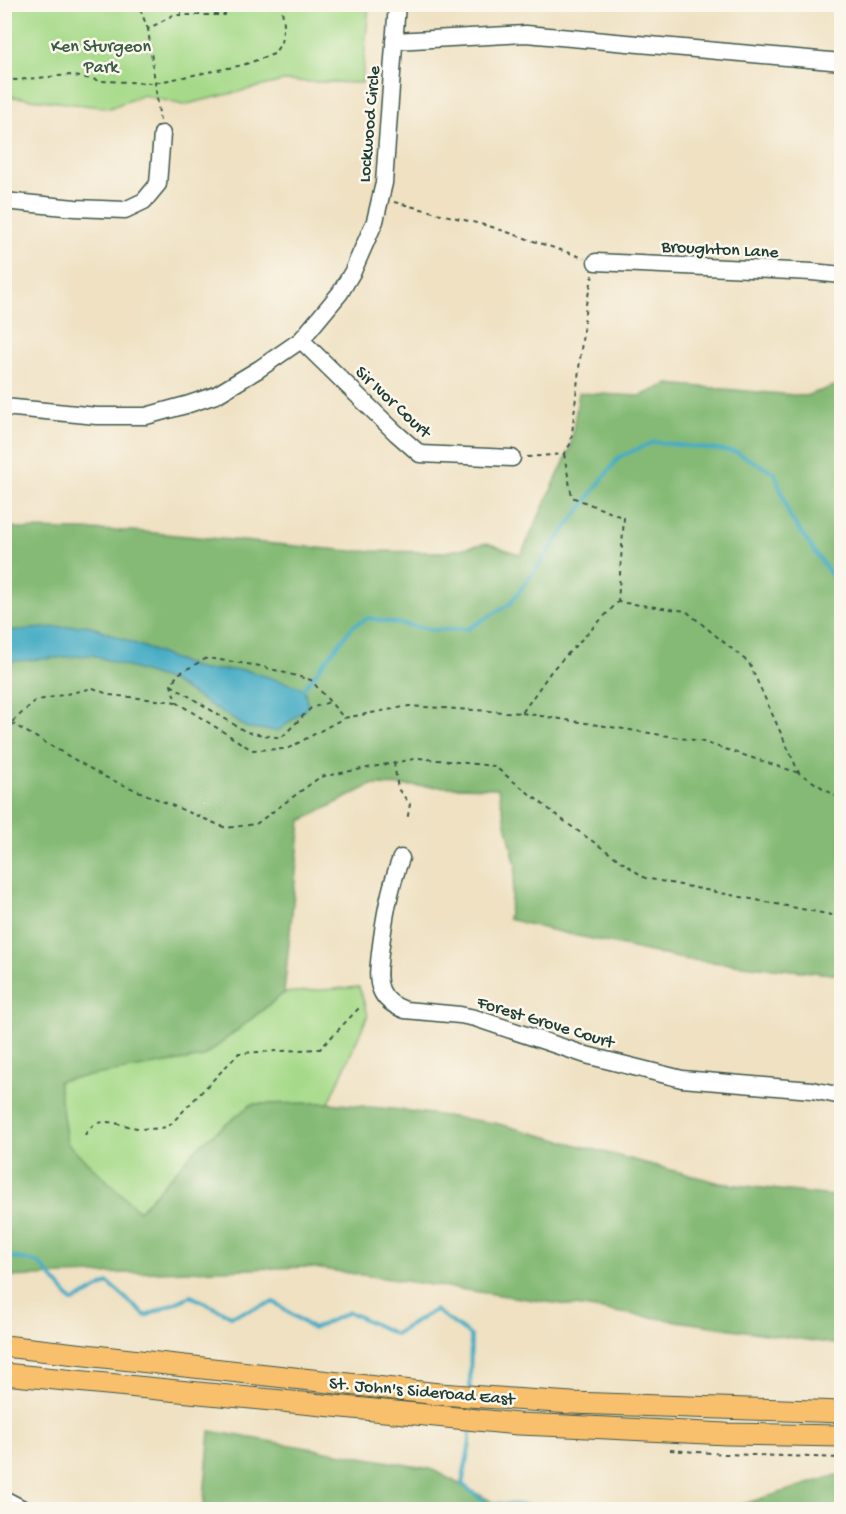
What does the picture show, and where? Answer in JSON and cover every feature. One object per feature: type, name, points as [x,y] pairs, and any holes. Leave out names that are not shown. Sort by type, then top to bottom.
[{"type":"main road","name":"St. John's Sideroad East","points":[[4,1346],[439,1394],[572,1403],[842,1412]]},
{"type":"main road","name":"St. John's Sideroad East","points":[[4,1374],[518,1424],[726,1434],[842,1436]]},
{"type":"street","name":"Lockwood Circle","points":[[4,407],[97,416],[146,416],[216,395],[301,340],[340,293],[353,271],[375,221],[384,183],[397,4]]},
{"type":"street","points":[[394,41],[526,34],[842,62]]},
{"type":"street","points":[[4,201],[125,210],[144,201],[158,184],[162,135]]},
{"type":"street","name":"Broughton Lane","points":[[596,262],[842,275]]},
{"type":"street","name":"Sir Ivor Court","points":[[301,340],[396,434],[420,454],[512,458]]},
{"type":"street","name":"Forest Grove Court","points":[[401,858],[383,921],[378,977],[382,993],[397,1007],[405,1010],[475,1018],[586,1055],[682,1079],[812,1090],[842,1096]]},
{"type":"street","points":[[4,1499],[25,1509]]},
{"type":"path","points":[[181,4],[181,15]]},
{"type":"path","points":[[148,28],[173,15],[225,15],[224,4]]},
{"type":"path","points":[[4,79],[69,75],[102,81],[154,83],[243,65],[274,54],[281,43],[284,23],[281,4]]},
{"type":"path","points":[[140,9],[148,28],[162,135]]},
{"type":"path","points":[[380,199],[492,227],[596,262],[586,304],[571,443],[564,454],[572,497],[624,518],[618,602],[552,670],[522,712]]},
{"type":"path","points":[[512,458],[564,454]]},
{"type":"path","points":[[618,602],[686,611],[749,663],[799,774]]},
{"type":"path","points":[[176,702],[171,685],[178,674],[207,658],[260,666],[311,680],[344,718]]},
{"type":"path","points":[[171,685],[246,732],[281,738],[311,708],[330,702]]},
{"type":"path","points":[[4,724],[11,723],[35,701],[93,688],[110,695],[176,702],[252,750],[287,749],[344,718],[409,706],[522,712],[700,741],[799,774],[842,800]]},
{"type":"path","points":[[11,723],[105,777],[226,828],[256,824],[320,777],[419,758],[494,766],[568,824],[645,878],[842,916]]},
{"type":"path","points":[[394,763],[398,789],[410,804],[407,821]]},
{"type":"path","points":[[85,1134],[89,1127],[104,1121],[141,1129],[168,1127],[239,1053],[320,1049],[359,1008]]},
{"type":"green space","name":"Ken Sturgeon Park","points":[[5,4],[369,5],[362,83],[283,81],[183,105],[143,95],[110,108],[5,96]]},
{"type":"green space","points":[[668,384],[805,396],[841,384],[841,975],[682,959],[508,919],[516,867],[498,788],[371,785],[301,821],[284,993],[203,1057],[58,1081],[67,1143],[139,1211],[201,1144],[252,1104],[329,1103],[495,1123],[720,1183],[841,1197],[841,1345],[308,1267],[5,1277],[5,526],[23,529],[132,531],[351,551],[446,552],[487,543],[521,555],[570,449],[579,393],[640,396]]},
{"type":"green space","points":[[359,987],[368,1015],[329,1103],[252,1104],[201,1144],[139,1211],[67,1143],[57,1081],[203,1057],[284,993]]},
{"type":"green space","points":[[210,1431],[431,1469],[506,1509],[203,1509]]},
{"type":"green space","points":[[837,1475],[841,1476],[841,1509],[680,1509],[734,1507]]},
{"type":"water","points":[[88,625],[202,670],[245,670],[304,688],[308,707],[278,731],[247,728],[171,681],[92,655],[5,662],[5,631]]},
{"type":"waterway","points":[[304,688],[353,626],[368,618],[434,630],[468,629],[510,604],[619,457],[654,442],[736,452],[775,473],[790,517],[842,590]]},
{"type":"waterway","points":[[4,1255],[39,1263],[73,1302],[108,1283],[146,1316],[191,1296],[231,1316],[274,1302],[313,1329],[349,1312],[395,1334],[435,1310],[471,1336],[470,1389]]},
{"type":"waterway","points":[[470,1426],[470,1443],[462,1484],[486,1503],[598,1510]]}]
